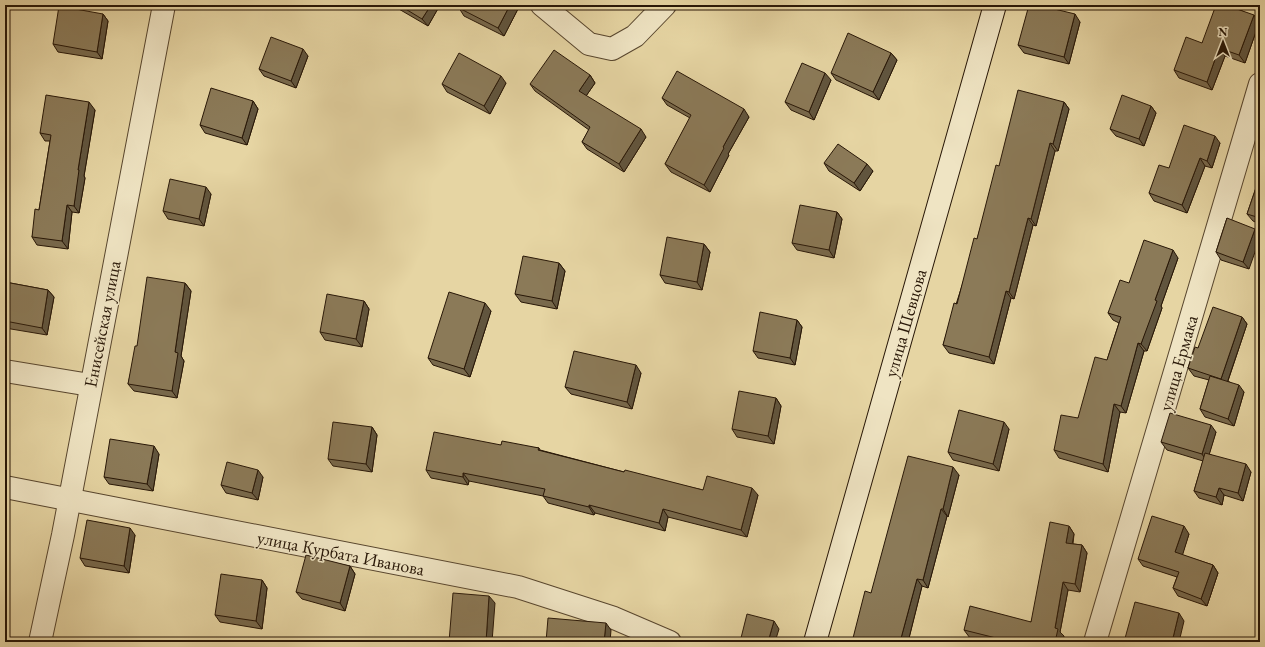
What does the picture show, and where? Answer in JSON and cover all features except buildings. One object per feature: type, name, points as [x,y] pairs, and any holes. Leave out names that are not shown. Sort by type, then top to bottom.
[{"type":"street","name":"Енисейская улица","points":[[40,642],[164,5]]},
{"type":"street","points":[[542,5],[589,44],[612,49],[634,36],[665,5]]},
{"type":"street","name":"улица Шевцова","points":[[815,642],[995,5]]},
{"type":"street","name":"улица Ермака","points":[[1095,642],[1260,84]]},
{"type":"street","points":[[5,371],[90,385]]},
{"type":"street","name":"улица Курбата Иванова","points":[[5,487],[518,587],[614,618],[670,642]]}]
